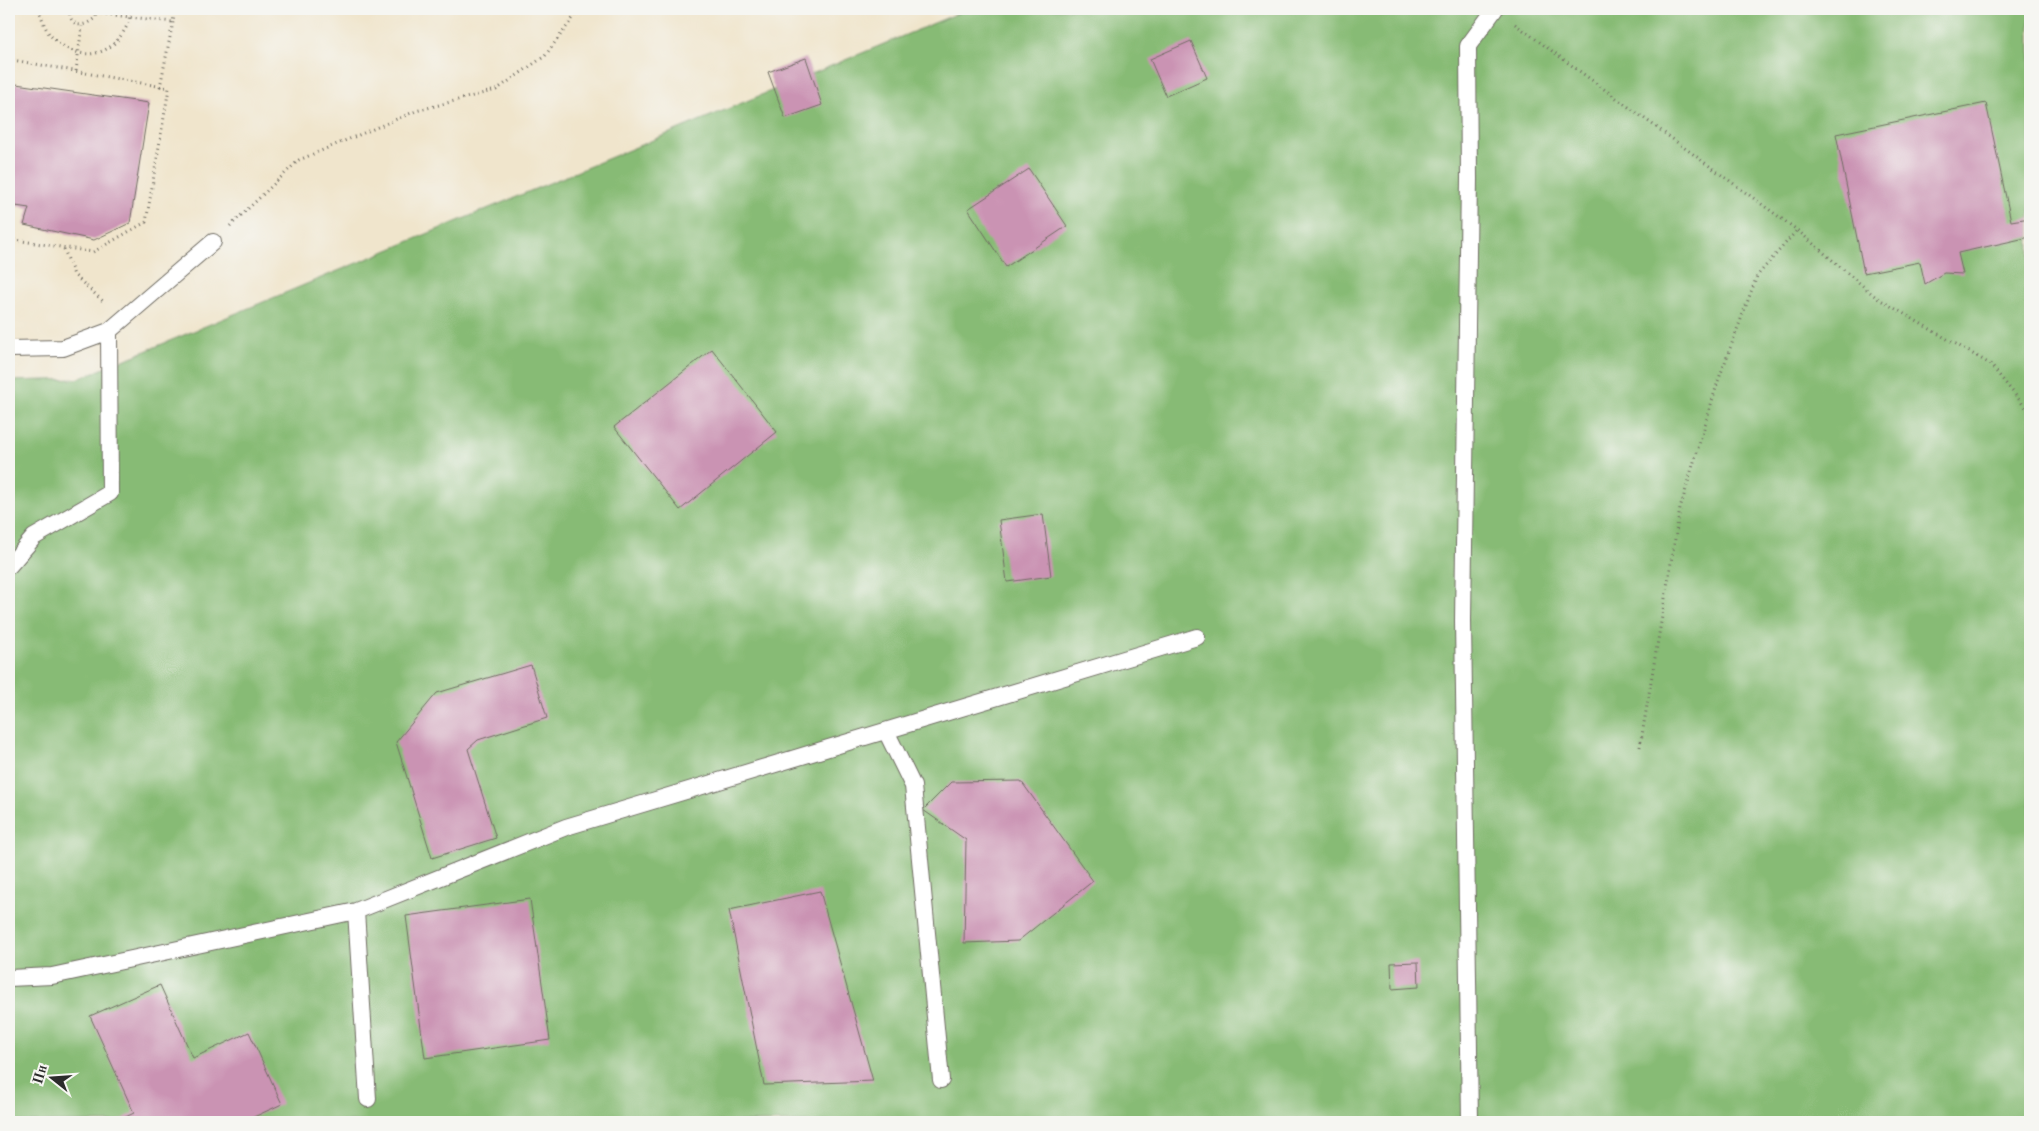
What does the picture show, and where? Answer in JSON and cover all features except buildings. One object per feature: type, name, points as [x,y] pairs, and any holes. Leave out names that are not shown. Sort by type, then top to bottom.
[{"type":"lane","points":[[1470,1122],[1463,621],[1469,178],[1468,46],[1495,9]]},
{"type":"lane","points":[[9,349],[63,348],[109,332],[213,242]]},
{"type":"lane","points":[[9,566],[34,536],[110,493],[109,332]]},
{"type":"lane","points":[[9,978],[52,976],[356,911],[566,828],[1198,637]]},
{"type":"lane","points":[[886,730],[913,786],[941,1080]]},
{"type":"lane","points":[[356,911],[368,1098]]},
{"type":"path","points":[[39,9],[51,36],[67,49],[85,54],[100,54],[116,43],[127,27],[130,17],[129,9]]},
{"type":"path","points":[[69,9],[69,16],[75,24],[82,26],[96,17],[96,11],[173,22]]},
{"type":"path","points":[[160,87],[175,9]]},
{"type":"path","points":[[213,242],[299,160],[416,111],[496,90],[546,56],[576,14],[575,9]]},
{"type":"path","points":[[1495,9],[1797,230],[1877,298],[1990,364],[2030,413]]},
{"type":"path","points":[[76,71],[82,26]]},
{"type":"path","points":[[9,50],[13,60],[169,88],[146,222],[93,252],[9,239]]},
{"type":"path","points":[[1640,747],[1680,509],[1718,381],[1757,276],[1797,230]]},
{"type":"path","points":[[64,248],[74,276],[124,318]]},
{"type":"green space","points":[[968,9],[2030,9],[2030,1122],[9,1122],[9,381],[78,379]]}]
